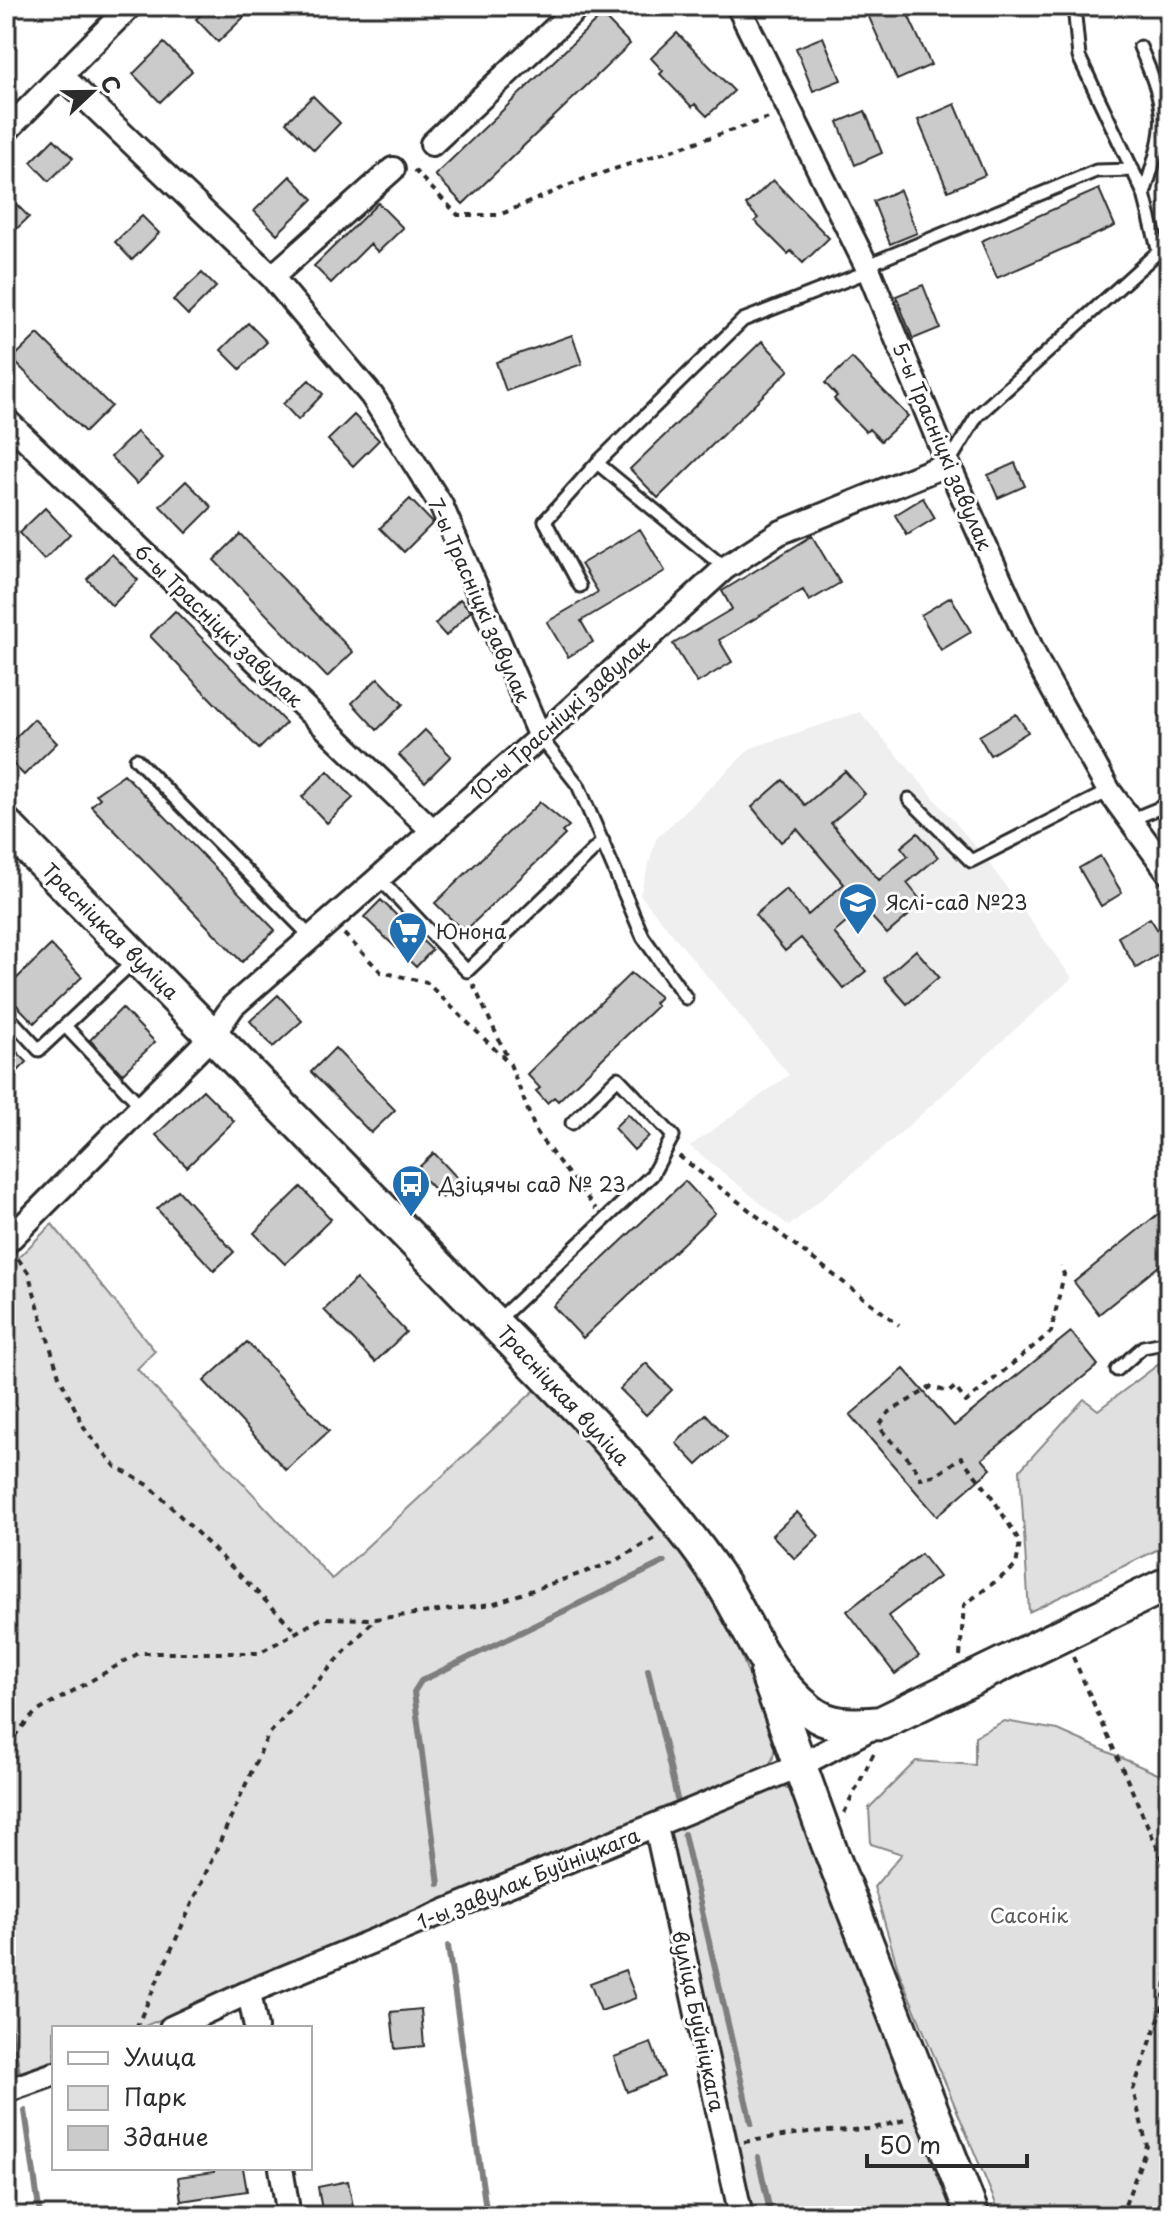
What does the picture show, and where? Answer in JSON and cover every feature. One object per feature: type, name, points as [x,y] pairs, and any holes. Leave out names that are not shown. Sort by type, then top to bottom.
[{"type":"street","points":[[6,131],[130,6]]},
{"type":"street","points":[[432,144],[579,6]]},
{"type":"street","name":"5-ы Трасніцкі завулак","points":[[738,6],[869,271],[948,464],[1038,663],[1109,791],[1169,873]]},
{"type":"street","name":"7-ы Трасніцкі завулак","points":[[62,76],[272,277],[372,396],[441,505],[540,737]]},
{"type":"street","points":[[272,277],[398,164]]},
{"type":"street","name":"6-ы Трасніцкі завулак","points":[[6,420],[433,831]]},
{"type":"street","name":"10-ы Трасніцкі завулак","points":[[10,1248],[141,1106],[213,1035],[233,1006],[540,737],[725,568],[779,533],[948,464]]},
{"type":"street","name":"Трасніцкая вуліца","points":[[6,825],[496,1322],[680,1522],[718,1577],[762,1660],[794,1696],[820,1717],[881,1733],[958,1686],[1169,1583]]},
{"type":"street","points":[[762,1660],[828,1844],[973,2216]]},
{"type":"street","name":"1-ы завулак Буйніцкага","points":[[175,2026],[249,1992],[881,1733]]},
{"type":"street","name":"вуліца Буйніцкага","points":[[656,1826],[741,2216]]},
{"type":"street","points":[[249,1992],[256,2026]]},
{"type":"street","points":[[6,2091],[52,2075]]},
{"type":"street","points":[[281,2170],[289,2216]]},
{"type":"lane","points":[[1074,6],[1079,57],[1144,194],[1159,253]]},
{"type":"lane","points":[[1140,47],[1161,96],[1163,134],[1144,194]]},
{"type":"lane","points":[[580,586],[545,521],[597,463],[743,320],[869,271],[877,261],[1096,171],[1133,170]]},
{"type":"lane","points":[[948,464],[977,416],[1169,242]]},
{"type":"lane","points":[[597,463],[725,568]]},
{"type":"lane","points":[[540,737],[578,785],[643,937],[686,998]]},
{"type":"lane","points":[[136,759],[312,938]]},
{"type":"lane","points":[[909,799],[971,861],[1109,791]]},
{"type":"lane","points":[[1130,820],[1169,804]]},
{"type":"lane","points":[[379,878],[467,971],[603,841]]},
{"type":"lane","points":[[6,1014],[39,1050],[138,958]]},
{"type":"lane","points":[[65,1026],[141,1106]]},
{"type":"lane","points":[[496,1322],[652,1175],[673,1136],[618,1078],[572,1123]]},
{"type":"lane","points":[[1117,1370],[1143,1347],[1169,1342]]},
{"type":"path","points":[[398,164],[458,215],[499,215],[584,179],[792,111]]},
{"type":"path","points":[[331,920],[381,972],[426,982],[510,1064]]},
{"type":"path","points":[[467,971],[510,1064],[537,1134],[604,1220]]},
{"type":"path","points":[[667,1147],[899,1325]]},
{"type":"path","points":[[10,1248],[28,1272],[59,1376],[86,1431],[116,1467],[150,1486],[296,1631]]},
{"type":"path","points":[[958,1686],[964,1605],[1016,1566],[1020,1542],[990,1494],[961,1457],[938,1474],[921,1479],[914,1463],[890,1443],[879,1426],[888,1413],[931,1387],[949,1392],[955,1387],[966,1402],[1051,1332],[1064,1274],[1060,1266]]},
{"type":"path","points":[[6,1745],[35,1713],[139,1653],[259,1653],[322,1618],[375,1619],[492,1604],[614,1562],[680,1522]]},
{"type":"path","points":[[137,2026],[268,1735],[375,1619]]},
{"type":"path","points":[[1063,1635],[1169,1874]]},
{"type":"path","points":[[828,1844],[881,1733]]},
{"type":"path","points":[[1121,2216],[1147,2146],[1133,2090],[1162,2010],[1169,1960]]},
{"type":"path","points":[[726,2144],[808,2132],[870,2129],[900,2119],[934,2118]]},
{"type":"shaded area","name":"Яслі-сад №23","points":[[860,712],[983,855],[1072,978],[896,1137],[789,1226],[690,1146],[789,1075],[640,895],[656,839],[751,748]]},
{"type":"green space","points":[[52,1224],[155,1351],[137,1369],[332,1579],[536,1389],[660,1519],[709,1587],[740,1653],[775,1745],[773,1758],[766,1770],[145,2026],[52,2026],[52,2065],[19,2079],[6,2074],[6,1270]]},
{"type":"green space","points":[[1159,1364],[1169,1369],[1169,1544],[1029,1612],[1020,1470],[1084,1399],[1098,1410]]},
{"type":"green space","name":"Сасонік","points":[[1004,1721],[1058,1730],[1169,1779],[1169,2216],[1001,2216],[899,1972],[874,1887],[902,1854],[871,1844],[869,1808],[916,1761],[975,1765],[975,1736]]},
{"type":"green space","points":[[772,1786],[784,1786],[792,1792],[956,2216],[749,2216],[667,1836],[673,1828]]},
{"type":"building","points":[[210,6],[234,6],[244,17],[218,42],[196,19]]},
{"type":"building","points":[[864,6],[904,6],[931,65],[897,80]]},
{"type":"building","points":[[602,15],[630,44],[463,204],[435,175]]},
{"type":"building","points":[[677,33],[734,91],[707,116],[695,104],[692,107],[660,74],[663,71],[651,58]]},
{"type":"building","points":[[823,37],[841,80],[813,91],[796,48]]},
{"type":"building","points":[[164,43],[192,71],[160,102],[133,74]]},
{"type":"building","points":[[313,96],[340,123],[314,150],[286,122]]},
{"type":"building","points":[[955,104],[985,175],[948,191],[918,120]]},
{"type":"building","points":[[865,111],[882,153],[855,165],[838,122]]},
{"type":"building","points":[[54,139],[73,158],[49,181],[31,162]]},
{"type":"building","points":[[290,176],[313,199],[277,234],[254,211]]},
{"type":"building","points":[[773,180],[829,238],[803,263],[791,251],[788,254],[755,221],[758,218],[746,205]]},
{"type":"building","points":[[1099,189],[1115,226],[997,278],[981,241]]},
{"type":"building","points":[[900,190],[917,233],[890,244],[873,201]]},
{"type":"building","points":[[6,194],[29,217],[6,239]]},
{"type":"building","points":[[378,203],[403,228],[378,252],[370,244],[331,283],[314,266]]},
{"type":"building","points":[[142,216],[159,233],[132,260],[115,242]]},
{"type":"building","points":[[202,273],[216,287],[188,315],[173,300]]},
{"type":"building","points":[[923,285],[940,328],[913,339],[896,296]]},
{"type":"building","points":[[248,323],[267,342],[240,369],[221,350]]},
{"type":"building","points":[[38,334],[111,406],[85,432],[12,359]]},
{"type":"building","points":[[572,335],[582,364],[506,391],[496,362]]},
{"type":"building","points":[[762,341],[789,370],[658,498],[630,469]]},
{"type":"building","points":[[852,358],[908,416],[881,441],[869,429],[866,432],[834,399],[837,396],[825,383]]},
{"type":"building","points":[[309,380],[323,394],[298,420],[283,404]]},
{"type":"building","points":[[354,415],[379,440],[353,466],[328,440]]},
{"type":"building","points":[[137,432],[163,458],[137,484],[111,457]]},
{"type":"building","points":[[1015,463],[1025,486],[998,498],[988,475]]},
{"type":"building","points":[[186,481],[212,507],[186,533],[160,506]]},
{"type":"building","points":[[923,498],[935,518],[907,535],[895,515]]},
{"type":"building","points":[[410,499],[433,523],[404,552],[380,528]]},
{"type":"building","points":[[45,508],[70,534],[44,560],[19,533]]},
{"type":"building","points":[[640,529],[665,571],[581,621],[593,642],[568,657],[547,622],[598,592],[581,564]]},
{"type":"building","points":[[240,534],[353,652],[327,677],[214,560]]},
{"type":"building","points":[[812,536],[840,583],[809,601],[803,590],[719,640],[732,662],[697,683],[673,644],[732,609],[722,591]]},
{"type":"building","points":[[112,554],[138,580],[112,606],[87,579]]},
{"type":"building","points":[[951,597],[971,632],[941,650],[921,615]]},
{"type":"building","points":[[460,599],[471,611],[446,636],[435,624]]},
{"type":"building","points":[[175,611],[286,723],[259,749],[150,636]]},
{"type":"building","points":[[378,678],[403,704],[377,730],[352,703]]},
{"type":"building","points":[[1016,714],[1028,732],[990,755],[979,736]]},
{"type":"building","points":[[34,719],[57,743],[24,775],[6,757],[6,747]]},
{"type":"building","points":[[425,730],[451,756],[425,782],[399,755]]},
{"type":"building","points":[[328,771],[353,798],[327,823],[302,797]]},
{"type":"building","points":[[845,771],[865,794],[831,823],[879,880],[908,856],[901,847],[918,833],[938,857],[907,883],[923,903],[887,934],[869,914],[864,918],[859,912],[834,933],[866,971],[844,989],[801,938],[785,951],[755,915],[786,889],[808,915],[844,884],[797,829],[781,842],[752,807],[783,780],[805,805]]},
{"type":"building","points":[[124,774],[275,930],[242,962],[91,806],[100,798],[96,794]]},
{"type":"building","points":[[540,802],[569,826],[562,832],[565,835],[466,930],[462,926],[460,928],[435,903]]},
{"type":"building","points":[[1100,856],[1122,893],[1101,906],[1079,868]]},
{"type":"building","points":[[381,900],[432,950],[416,967],[364,917]]},
{"type":"building","points":[[1150,918],[1169,948],[1136,968],[1118,937]]},
{"type":"building","points":[[51,945],[82,977],[34,1023],[6,994],[6,989]]},
{"type":"building","points":[[916,950],[939,977],[907,1004],[884,978]]},
{"type":"building","points":[[631,973],[660,997],[654,1003],[657,1006],[558,1101],[554,1097],[547,1103],[536,1091],[540,1088],[527,1074]]},
{"type":"building","points":[[278,995],[302,1021],[273,1047],[250,1021]]},
{"type":"building","points":[[122,1008],[155,1042],[122,1074],[90,1040]]},
{"type":"building","points":[[6,1041],[27,1062],[6,1083]]},
{"type":"building","points":[[335,1048],[395,1110],[371,1133],[311,1072]]},
{"type":"building","points":[[203,1090],[234,1121],[187,1167],[156,1135]]},
{"type":"building","points":[[628,1114],[649,1136],[634,1150],[614,1128]]},
{"type":"building","points":[[434,1153],[460,1181],[442,1198],[416,1170]]},
{"type":"building","points":[[685,1181],[715,1213],[583,1338],[553,1306]]},
{"type":"building","points":[[301,1187],[331,1219],[285,1264],[254,1233]]},
{"type":"building","points":[[178,1190],[234,1252],[214,1271],[157,1209]]},
{"type":"building","points":[[1169,1205],[1169,1258],[1099,1314],[1074,1282]]},
{"type":"building","points":[[356,1279],[406,1332],[375,1362],[324,1310]]},
{"type":"building","points":[[1071,1332],[1098,1365],[982,1459],[991,1469],[937,1516],[850,1415],[904,1369],[954,1426]]},
{"type":"building","points":[[247,1342],[329,1431],[286,1470],[204,1381]]},
{"type":"building","points":[[646,1363],[672,1390],[646,1415],[620,1389]]},
{"type":"building","points":[[706,1414],[727,1437],[697,1465],[676,1443]]},
{"type":"building","points":[[797,1512],[819,1536],[795,1559],[772,1535]]},
{"type":"building","points":[[921,1554],[939,1577],[888,1616],[919,1656],[895,1674],[847,1611]]},
{"type":"building","points":[[625,1970],[636,1998],[601,2011],[590,1983]]},
{"type":"building","points":[[421,2009],[424,2046],[395,2049],[391,2012]]},
{"type":"building","points":[[651,2043],[664,2077],[627,2092],[614,2057]]},
{"type":"building","points":[[243,2170],[247,2191],[181,2201],[178,2177]]},
{"type":"building","points":[[348,2181],[355,2216],[323,2216],[318,2187]]},
{"type":"waterway","points":[[439,1884],[414,1692],[421,1681],[664,1562]]},
{"type":"waterway","points":[[648,1670],[677,1799]]},
{"type":"waterway","points":[[684,1834],[751,2123]]},
{"type":"waterway","points":[[448,1946],[487,2216]]},
{"type":"waterway","points":[[6,2005],[19,2079]]},
{"type":"waterway","points":[[25,2111],[40,2216]]},
{"type":"waterway","points":[[758,2157],[771,2216]]},
{"type":"place","name":"Яслі-сад №23","points":[[858,936]]},
{"type":"place","name":"Юнона","points":[[408,965]]},
{"type":"place","name":"Дзіцячы сад № 23","points":[[411,1218]]}]
